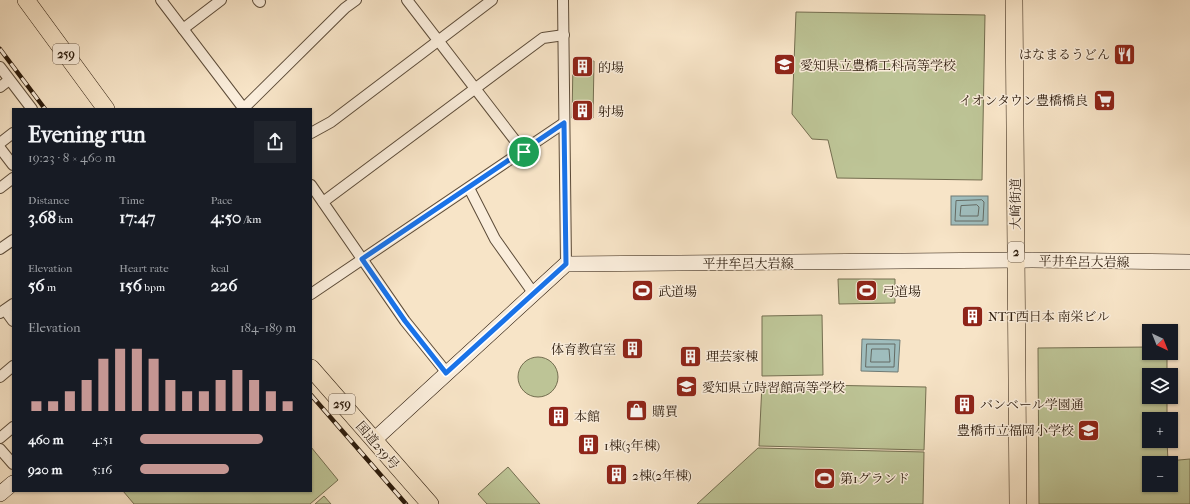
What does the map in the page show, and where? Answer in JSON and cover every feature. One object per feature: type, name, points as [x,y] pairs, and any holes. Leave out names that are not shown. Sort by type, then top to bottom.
[{"type":"main road","name":"259","points":[[26,0],[105,108]]},
{"type":"main road","name":"大崎街道","points":[[1014,0],[1018,504]]},
{"type":"main road","name":"平井牟呂大岩線","points":[[566,264],[1016,261],[1190,262]]},
{"type":"main road","points":[[374,440],[566,264]]},
{"type":"main road","name":"国道259号","points":[[312,369],[430,504]]},
{"type":"main road","points":[[0,494],[12,484]]},
{"type":"street","points":[[161,0],[243,108]]},
{"type":"street","points":[[183,29],[220,0]]},
{"type":"street","points":[[245,108],[345,8],[356,0]]},
{"type":"street","points":[[407,0],[524,152]]},
{"type":"street","points":[[312,132],[331,122],[492,0]]},
{"type":"street","points":[[563,0],[566,264]]},
{"type":"street","points":[[323,202],[543,38],[564,35]]},
{"type":"street","points":[[0,67],[31,108]]},
{"type":"street","points":[[0,87],[9,80]]},
{"type":"street","points":[[312,293],[524,152],[564,123]]},
{"type":"street","points":[[12,134],[1,149],[12,164]]},
{"type":"street","points":[[0,188],[12,179]]},
{"type":"street","points":[[312,186],[405,321],[446,373]]},
{"type":"street","points":[[469,188],[495,239],[534,294]]},
{"type":"street","points":[[0,249],[12,241]]},
{"type":"street","points":[[6,309],[12,319]]},
{"type":"street","points":[[0,377],[12,367]]},
{"type":"street","points":[[0,438],[12,428]]},
{"type":"street","points":[[0,449],[12,463]]},
{"type":"green space","points":[[796,12],[985,15],[982,180],[837,178],[828,140],[812,139],[792,114]]},
{"type":"green space","points":[[573,61],[594,61],[593,118],[572,118]]},
{"type":"green space","name":"弓道場","points":[[838,279],[895,279],[895,303],[839,304]]},
{"type":"green space","points":[[822,315],[823,375],[762,376],[762,316]]},
{"type":"green space","name":"豊橋市立福岡小学校","points":[[1142,347],[1142,360],[1167,360],[1167,368],[1142,368],[1142,404],[1167,404],[1167,412],[1142,412],[1142,448],[1167,448],[1168,456],[1142,456],[1142,492],[1178,492],[1178,460],[1190,459],[1190,504],[1039,504],[1038,348]]},
{"type":"green space","points":[[538,357],[546,359],[552,363],[556,369],[558,377],[556,385],[552,391],[546,395],[538,397],[530,395],[524,391],[520,385],[518,377],[520,369],[524,363],[530,359]]},
{"type":"green space","points":[[762,384],[926,387],[924,450],[759,446]]},
{"type":"green space","points":[[312,448],[338,480],[310,504],[134,504],[124,492],[312,492]]},
{"type":"green space","name":"第1グランド","points":[[758,448],[924,452],[923,504],[697,504]]},
{"type":"green space","points":[[508,467],[540,504],[487,504],[478,494]]},
{"type":"green space","points":[[324,496],[331,504],[315,504]]},
{"type":"water","points":[[951,196],[988,196],[988,225],[951,225]]},
{"type":"water","points":[[862,339],[900,340],[898,372],[861,371]]},
{"type":"railway","points":[[0,49],[44,108]]},
{"type":"railway","points":[[312,396],[406,504]]},
{"type":"place","name":"はなまるうどん","points":[[1125,54]]},
{"type":"place","name":"愛知県立豊橋工科高等学校","points":[[785,65]]},
{"type":"place","name":"的場","points":[[583,67]]},
{"type":"place","name":"イオンタウン豊橋橋良","points":[[1104,100]]},
{"type":"place","name":"射場","points":[[583,111]]},
{"type":"place","name":"武道場","points":[[643,291]]},
{"type":"place","name":"弓道場","points":[[867,291]]},
{"type":"place","name":"NTT西日本 南栄ビル","points":[[972,316]]},
{"type":"place","name":"体育教官室","points":[[632,349]]},
{"type":"place","name":"理芸家棟","points":[[690,356]]},
{"type":"place","name":"愛知県立時習館高等学校","points":[[687,387]]},
{"type":"place","name":"バンベール学園通","points":[[965,404]]},
{"type":"place","name":"購買","points":[[636,411]]},
{"type":"place","name":"本館","points":[[558,416]]},
{"type":"place","name":"豊橋市立福岡小学校","points":[[1089,430]]},
{"type":"place","name":"1棟(3年棟)","points":[[588,445]]},
{"type":"place","name":"2棟(2年棟)","points":[[616,475]]},
{"type":"place","name":"第1グランド","points":[[824,478]]},
{"type":"route","points":[[564,123],[566,264],[446,373],[405,321],[362,259],[524,152],[564,123]]}]
